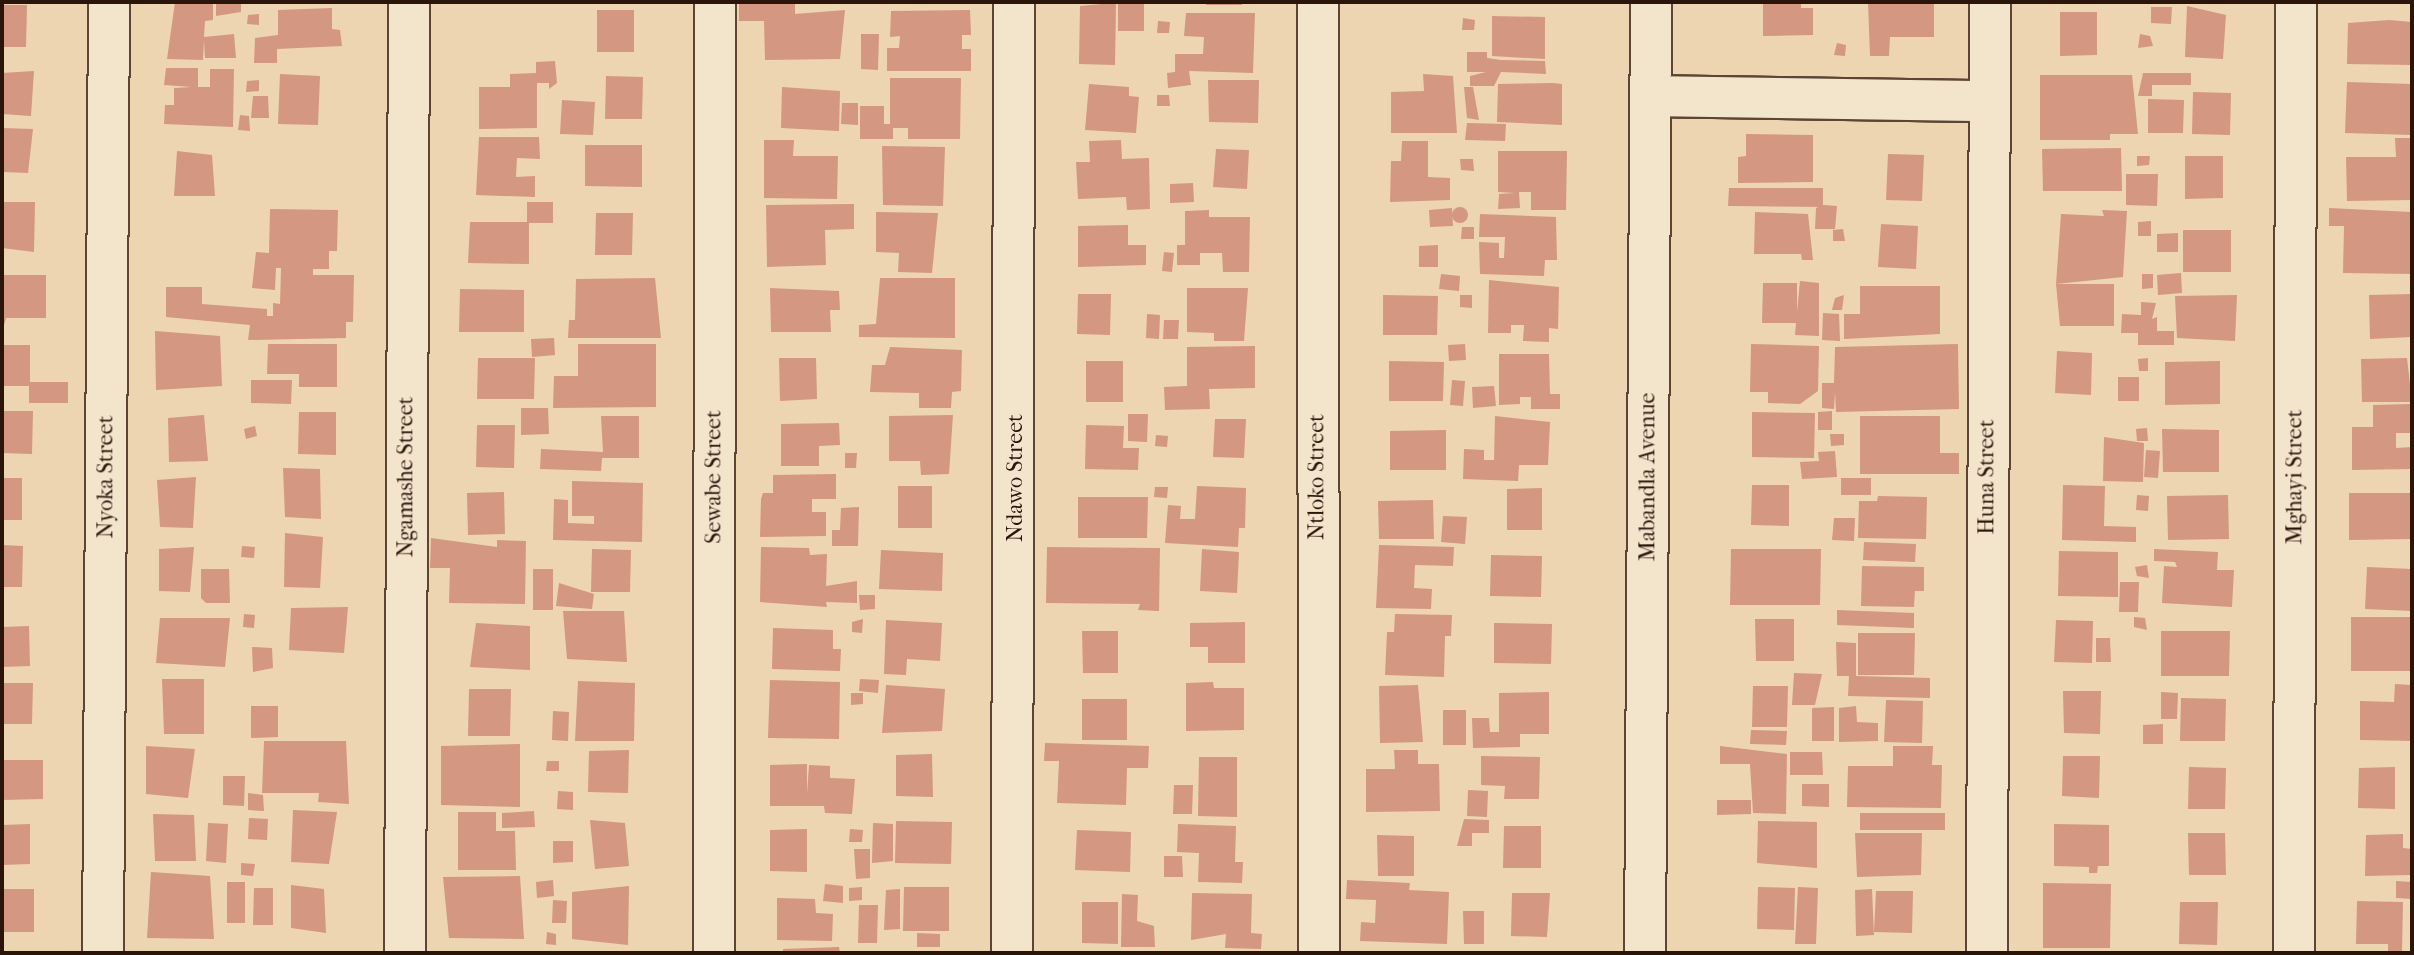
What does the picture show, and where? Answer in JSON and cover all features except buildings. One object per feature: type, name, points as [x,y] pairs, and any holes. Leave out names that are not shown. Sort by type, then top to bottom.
[{"type":"street","name":"Nyoka Street","points":[[103,953],[109,2]]},
{"type":"street","name":"Ngamashe Street","points":[[405,953],[409,2]]},
{"type":"street","name":"Sewabe Street","points":[[714,953],[715,2]]},
{"type":"street","name":"Ndawo Street","points":[[1012,953],[1014,2]]},
{"type":"street","name":"Ntloko Street","points":[[1318,2],[1319,953]]},
{"type":"street","name":"Mabandla Avenue","points":[[1645,953],[1651,2]]},
{"type":"street","name":"Huna Street","points":[[1987,953],[1987,101],[1990,2]]},
{"type":"street","name":"Mghayi Street","points":[[2294,953],[2296,2]]},
{"type":"street","points":[[1651,96],[1987,101]]}]
